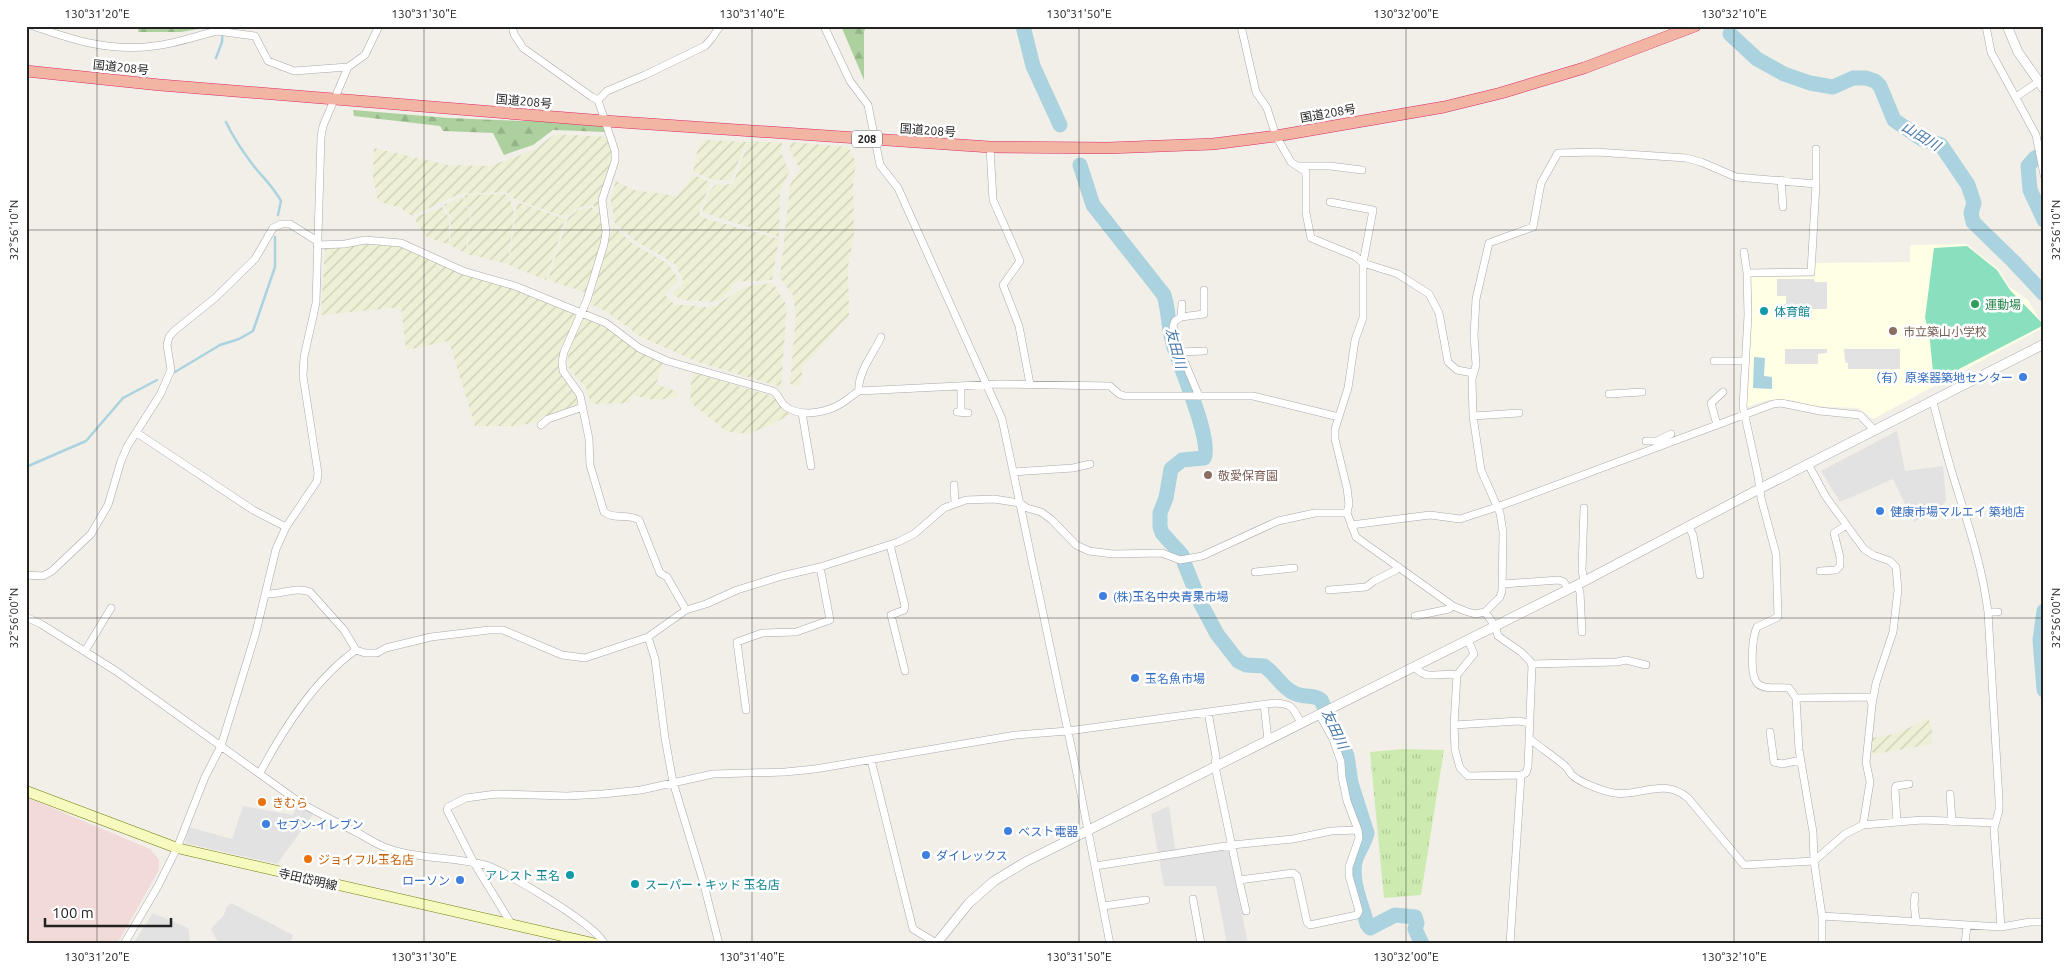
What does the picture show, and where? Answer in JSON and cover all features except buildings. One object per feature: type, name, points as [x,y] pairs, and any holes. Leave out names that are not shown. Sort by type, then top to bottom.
[{"type":"highway","name":"国道208号","points":[[26,71],[335,100],[605,121],[990,147],[1108,148],[1213,144],[1276,136],[1444,107],[1501,93],[1584,68],[1695,26]]},
{"type":"main road","name":"寺田岱明線","points":[[26,791],[177,848],[512,925],[556,939],[597,944]]},
{"type":"street","points":[[33,26],[57,36],[86,43],[106,47],[127,48],[154,46],[218,32],[255,36],[268,61],[294,71],[348,67],[365,55],[379,26]]},
{"type":"street","points":[[512,26],[514,34],[523,48],[598,100],[615,151],[615,161],[602,200],[606,232],[604,244],[582,312],[564,352],[563,371],[580,395],[590,439],[590,466],[604,512],[609,516],[633,517],[639,520],[660,573],[667,577],[686,610]]},
{"type":"street","points":[[598,100],[608,91],[705,46],[720,26]]},
{"type":"street","points":[[824,26],[850,81],[868,105],[877,140],[880,164],[898,188],[1002,419],[1068,731],[1110,944]]},
{"type":"street","points":[[1241,26],[1256,92],[1267,108],[1276,136],[1291,162],[1306,172],[1306,213],[1311,238],[1355,256],[1363,263],[1398,274],[1429,294],[1439,313],[1448,362],[1457,370],[1473,373]]},
{"type":"street","points":[[1986,26],[1991,52],[2036,135],[2044,175]]},
{"type":"street","points":[[2007,26],[2018,52],[2041,86],[2016,97]]},
{"type":"street","points":[[124,944],[158,886],[177,848],[205,777],[221,746],[256,632],[276,550],[286,527],[317,481],[318,473],[303,376],[304,357],[316,303],[321,137],[323,126],[348,67]]},
{"type":"street","points":[[990,147],[993,200],[1020,260],[1003,285],[1020,326],[1030,384]]},
{"type":"street","points":[[1747,273],[1810,272],[1816,184],[1816,149]]},
{"type":"street","points":[[1330,202],[1373,210],[1363,263],[1363,318],[1356,340],[1348,388],[1335,429],[1335,439],[1347,488],[1347,513],[1350,525],[1356,537],[1453,606],[1475,614],[1485,612],[1500,597],[1503,584],[1503,532],[1497,507],[1481,470],[1473,416],[1473,373],[1476,365],[1474,336],[1476,299],[1489,243],[1533,227],[1541,183],[1558,153],[1596,152],[1686,158],[1701,162],[1736,177],[1816,184]]},
{"type":"street","points":[[1297,166],[1335,166],[1362,170]]},
{"type":"street","points":[[1782,180],[1783,207]]},
{"type":"street","points":[[26,575],[43,576],[52,571],[92,534],[108,505],[121,461],[128,445],[160,395],[171,370],[167,345],[169,337],[215,298],[255,259],[273,228],[281,224],[290,224],[317,243],[345,244],[365,240],[400,243],[463,271],[516,286],[582,312],[606,323],[639,348],[667,361],[773,391],[778,395],[784,406],[802,413],[820,412],[837,406],[859,391],[1030,384],[1110,386],[1119,394],[1125,396],[1253,396],[1339,416]]},
{"type":"street","points":[[1744,252],[1747,273],[1746,361],[1743,407],[1758,476],[1759,489],[1776,554],[1778,617],[1757,627],[1753,636],[1754,678],[1757,683],[1764,687],[1788,688],[1796,698],[1801,760],[1813,832],[1814,861],[1822,916],[1822,944]]},
{"type":"street","points":[[1198,396],[1180,352],[1173,326],[1180,317],[1204,314],[1204,290]]},
{"type":"street","points":[[1180,317],[1182,304]]},
{"type":"street","points":[[859,391],[858,386],[881,337]]},
{"type":"street","points":[[871,760],[912,928],[936,944],[969,903],[994,881],[1027,861],[1581,583],[1759,489],[2044,344]]},
{"type":"street","points":[[1180,352],[1204,351]]},
{"type":"street","points":[[1714,361],[1746,361]]},
{"type":"street","points":[[961,386],[962,412]]},
{"type":"street","points":[[1608,394],[1642,392]]},
{"type":"street","points":[[1717,425],[1711,403],[1723,392]]},
{"type":"street","points":[[1932,402],[1977,550],[1985,586],[1999,810],[1994,823],[2001,927]]},
{"type":"street","points":[[1350,525],[1430,516],[1460,519],[1497,507],[1759,408],[1781,403],[1820,411],[1860,415],[1875,431]]},
{"type":"street","points":[[541,425],[548,419],[583,408]]},
{"type":"street","points":[[802,413],[811,466]]},
{"type":"street","points":[[1473,416],[1519,413]]},
{"type":"street","points":[[137,433],[253,510],[286,527]]},
{"type":"street","points":[[1646,441],[1657,441],[1672,434]]},
{"type":"street","points":[[1014,472],[1073,468],[1090,464]]},
{"type":"street","points":[[1808,464],[1826,498],[1864,549],[1872,555],[1890,561],[1896,567],[1898,590],[1893,632],[1876,684],[1872,705],[1866,762],[1870,782],[1863,824]]},
{"type":"street","points":[[954,485],[955,503]]},
{"type":"street","points":[[265,594],[277,595],[294,590],[310,592],[344,630],[356,650],[365,653],[377,653],[392,646],[431,637],[503,630],[562,655],[586,658],[648,637],[686,610],[706,604],[736,590],[890,545],[914,534],[944,508],[955,503],[981,498],[1020,503],[1027,508],[1041,512],[1052,520],[1076,545],[1086,550],[1113,554],[1162,553],[1183,559],[1202,556],[1278,520],[1315,512],[1347,513]]},
{"type":"street","points":[[1582,632],[1580,592],[1584,508]]},
{"type":"street","points":[[1688,526],[1693,535],[1700,575]]},
{"type":"street","points":[[1820,571],[1836,570],[1840,566],[1840,557],[1834,533],[1845,526]]},
{"type":"street","points":[[890,545],[905,606],[904,610],[891,615],[904,672]]},
{"type":"street","points":[[746,710],[737,642],[762,633],[796,632],[830,620],[820,567]]},
{"type":"street","points":[[1329,590],[1366,587],[1399,567]]},
{"type":"street","points":[[1255,572],[1294,568]]},
{"type":"street","points":[[1503,584],[1559,580],[1564,582],[1568,589]]},
{"type":"street","points":[[1416,616],[1449,609],[1453,606]]},
{"type":"street","points":[[85,651],[111,608]]},
{"type":"street","points":[[1468,640],[1474,654],[1457,675],[1454,725],[1455,750],[1464,774],[1468,776],[1521,776],[1526,773],[1530,739],[1531,664],[1521,652],[1498,636],[1495,626],[1485,612]]},
{"type":"street","points":[[1988,612],[1998,612]]},
{"type":"street","points":[[26,617],[85,651],[299,802],[386,848],[487,866],[533,889],[592,929],[602,938],[604,944]]},
{"type":"street","points":[[648,637],[654,659],[673,782],[704,881],[719,944]]},
{"type":"street","points":[[260,773],[279,737],[301,707],[324,681],[356,650]]},
{"type":"street","points":[[1531,664],[1617,662],[1626,660],[1646,665]]},
{"type":"street","points":[[1415,667],[1420,674],[1450,673],[1457,675]]},
{"type":"street","points":[[1796,698],[1870,697],[1872,705]]},
{"type":"street","points":[[1264,704],[1268,740]]},
{"type":"street","points":[[512,925],[474,863],[447,810],[448,807],[466,798],[496,794],[567,796],[642,790],[713,774],[785,772],[871,760],[1016,735],[1068,731],[1264,704],[1288,704],[1294,708],[1302,723]]},
{"type":"street","points":[[1208,712],[1216,766],[1246,911]]},
{"type":"street","points":[[1240,880],[1293,873],[1297,876],[1307,922],[1310,926],[1357,915],[1358,911],[1349,876],[1349,867],[1359,838],[1358,830],[1347,801],[1342,777],[1342,762],[1333,739],[1317,715]]},
{"type":"street","points":[[1454,725],[1519,721],[1529,723]]},
{"type":"street","points":[[1770,732],[1774,762],[1782,764],[1801,760]]},
{"type":"street","points":[[1530,739],[1567,767],[1581,781],[1614,793],[1657,788],[1672,788],[1681,792],[1744,865],[1814,861],[1845,834],[1863,824],[1922,820],[1994,823]]},
{"type":"street","points":[[1510,944],[1521,776]]},
{"type":"street","points":[[1897,822],[1895,789],[1896,786],[1909,784]]},
{"type":"street","points":[[1950,794],[1952,822]]},
{"type":"street","points":[[1095,866],[1232,844],[1293,838],[1331,831],[1358,830]]},
{"type":"street","points":[[1915,896],[1916,921]]},
{"type":"street","points":[[1193,899],[1201,944]]},
{"type":"street","points":[[1103,906],[1146,900]]},
{"type":"street","points":[[1822,916],[2001,927],[2030,922],[2044,922]]},
{"type":"street","points":[[1965,944],[1967,926]]},
{"type":"shaded area","points":[[555,134],[608,137],[613,156],[600,199],[601,212],[592,205],[580,207],[565,217],[514,199],[506,192],[459,194],[412,216],[401,208],[378,201],[373,178],[374,148],[448,165],[490,166],[534,150]]},
{"type":"shaded area","points":[[704,140],[746,142],[731,180],[713,180],[693,172],[698,148]]},
{"type":"shaded area","points":[[749,141],[782,143],[781,152],[789,172],[780,191],[779,237],[702,212],[709,192],[715,185],[733,184]]},
{"type":"shaded area","points":[[790,142],[848,147],[856,162],[853,185],[854,234],[848,267],[849,315],[803,366],[800,386],[790,384],[796,314],[793,295],[780,278],[790,185],[800,169],[790,151]]},
{"type":"shaded area","points":[[693,175],[710,182],[699,214],[707,219],[779,239],[772,280],[734,282],[732,290],[717,302],[682,300],[672,294],[684,282],[675,264],[634,240],[614,222],[611,199],[616,181],[634,190],[677,196]]},
{"type":"shaded area","points":[[505,194],[510,199],[514,213],[508,264],[467,254],[472,207],[464,207],[465,195]]},
{"type":"shaded area","points":[[463,196],[464,207],[471,208],[466,253],[450,245],[451,217],[444,205]]},
{"type":"shaded area","points":[[517,202],[565,219],[546,280],[509,265]]},
{"type":"shaded area","points":[[442,207],[449,218],[449,243],[443,243],[425,236],[414,218]]},
{"type":"shaded area","points":[[591,207],[601,214],[603,233],[587,293],[548,280],[568,218],[578,210]]},
{"type":"shaded area","points":[[613,225],[633,244],[668,264],[679,280],[665,295],[675,305],[712,308],[744,287],[773,283],[787,306],[781,387],[698,362],[641,337],[609,313],[591,304]]},
{"type":"shaded area","points":[[367,244],[401,246],[578,315],[561,347],[558,370],[576,393],[579,404],[542,417],[538,422],[515,426],[475,426],[449,341],[406,350],[401,307],[321,315],[325,248]]},
{"type":"shaded area","name":"市立築山小学校","points":[[1966,244],[1998,269],[2010,287],[2028,300],[2044,327],[1873,419],[1858,408],[1807,406],[1797,401],[1787,400],[1768,400],[1746,407],[1749,276],[1815,277],[1815,263],[1910,262],[1910,245]]},
{"type":"shaded area","points":[[1777,279],[1814,279],[1815,282],[1827,282],[1827,309],[1812,309],[1812,319],[1781,319],[1781,304],[1786,304],[1786,296],[1777,296]]},
{"type":"shaded area","points":[[583,317],[614,332],[663,363],[656,384],[678,392],[676,398],[654,400],[632,395],[629,403],[591,404],[586,388],[568,367],[568,353]]},
{"type":"shaded area","points":[[1785,349],[1827,349],[1827,353],[1818,354],[1818,364],[1785,364]]},
{"type":"shaded area","points":[[1844,349],[1900,349],[1900,369],[1848,369],[1848,363],[1845,362]]},
{"type":"shaded area","points":[[692,372],[775,397],[790,414],[769,426],[747,434],[726,431],[690,402]]},
{"type":"shaded area","points":[[1897,431],[1905,471],[1943,466],[1946,501],[1941,508],[1914,522],[1893,479],[1840,502],[1821,471]]},
{"type":"shaded area","points":[[1928,718],[1932,729],[1931,744],[1875,754],[1872,752],[1872,738],[1899,733]]},
{"type":"shaded area","points":[[26,797],[150,849],[159,860],[159,870],[117,944],[26,944]]},
{"type":"shaded area","points":[[298,804],[314,813],[277,864],[185,843],[189,827],[232,839],[243,806],[293,815]]},
{"type":"shaded area","points":[[1169,806],[1176,855],[1229,850],[1248,944],[1227,944],[1216,886],[1164,886],[1151,814]]},
{"type":"shaded area","points":[[231,903],[293,935],[290,944],[219,944],[211,929],[224,915],[226,908]]},
{"type":"shaded area","points":[[153,913],[188,928],[190,940],[187,944],[133,944]]},
{"type":"green space","points":[[139,26],[216,26],[181,32],[138,32]]},
{"type":"green space","points":[[841,26],[866,26],[864,32],[864,80]]},
{"type":"green space","points":[[353,110],[449,118],[520,121],[545,120],[603,125],[606,132],[553,130],[533,145],[504,155],[493,133],[443,131],[440,126],[354,116]]},
{"type":"green space","name":"運動場","points":[[1967,246],[1997,270],[2010,290],[2044,325],[1934,382],[1929,331],[1925,318],[1934,248]]},
{"type":"green space","points":[[1403,749],[1444,750],[1421,895],[1384,898],[1370,752]]},
{"type":"water","points":[[1754,357],[1765,358],[1764,376],[1772,377],[1772,389],[1753,388]]},
{"type":"waterway","points":[[216,58],[222,42],[223,26]]},
{"type":"waterway","name":"友田川","points":[[1023,26],[1033,66],[1060,125]]},
{"type":"waterway","name":"山田川","points":[[1730,34],[1757,59],[1784,74],[1810,83],[1833,87],[1853,78],[1866,78],[1875,81],[1880,86],[1894,120],[1922,139],[1941,145],[1968,185],[1974,203],[1971,213],[1973,222],[2044,294]]},
{"type":"waterway","points":[[226,122],[246,155],[281,201],[278,215]]},
{"type":"waterway","points":[[2044,153],[2035,158],[2028,166],[2030,190],[2044,220]]},
{"type":"waterway","name":"友田川","points":[[1080,165],[1093,205],[1164,295],[1173,344],[1204,436],[1204,458],[1182,460],[1171,469],[1166,498],[1160,513],[1162,533],[1182,555],[1200,602],[1217,634],[1238,661],[1246,665],[1264,666],[1290,691],[1321,700],[1347,756],[1351,783],[1367,833],[1356,858],[1354,870],[1354,877],[1367,924],[1370,928],[1395,915],[1415,917],[1417,923],[1415,929],[1422,944]]},
{"type":"waterway","points":[[175,372],[220,345],[239,339],[253,331],[275,267],[275,237]]},
{"type":"waterway","points":[[26,467],[86,441],[123,398],[157,380]]},
{"type":"waterway","points":[[2044,611],[2040,640],[2044,690]]},
{"type":"place","name":"運動場","points":[[1975,304]]},
{"type":"place","name":"体育館","points":[[1764,311]]},
{"type":"place","name":"市立築山小学校","points":[[1893,331]]},
{"type":"place","name":"（有）原楽器築地センター","points":[[2023,377]]},
{"type":"place","name":"敬愛保育園","points":[[1208,475]]},
{"type":"place","name":"健康市場マルエイ 築地店","points":[[1880,511]]},
{"type":"place","name":"(株)玉名中央青果市場","points":[[1103,596]]},
{"type":"place","name":"玉名魚市場","points":[[1135,678]]},
{"type":"place","name":"きむら","points":[[262,802]]},
{"type":"place","name":"セブン-イレブン","points":[[266,824]]},
{"type":"place","name":"ベスト電器","points":[[1008,831]]},
{"type":"place","name":"ダイレックス","points":[[926,855]]},
{"type":"place","name":"ジョイフル玉名店","points":[[308,859]]},
{"type":"place","name":"アレスト 玉名","points":[[570,875]]},
{"type":"place","name":"ローソン","points":[[460,880]]},
{"type":"place","name":"スーパー・キッド 玉名店","points":[[635,884]]}]
